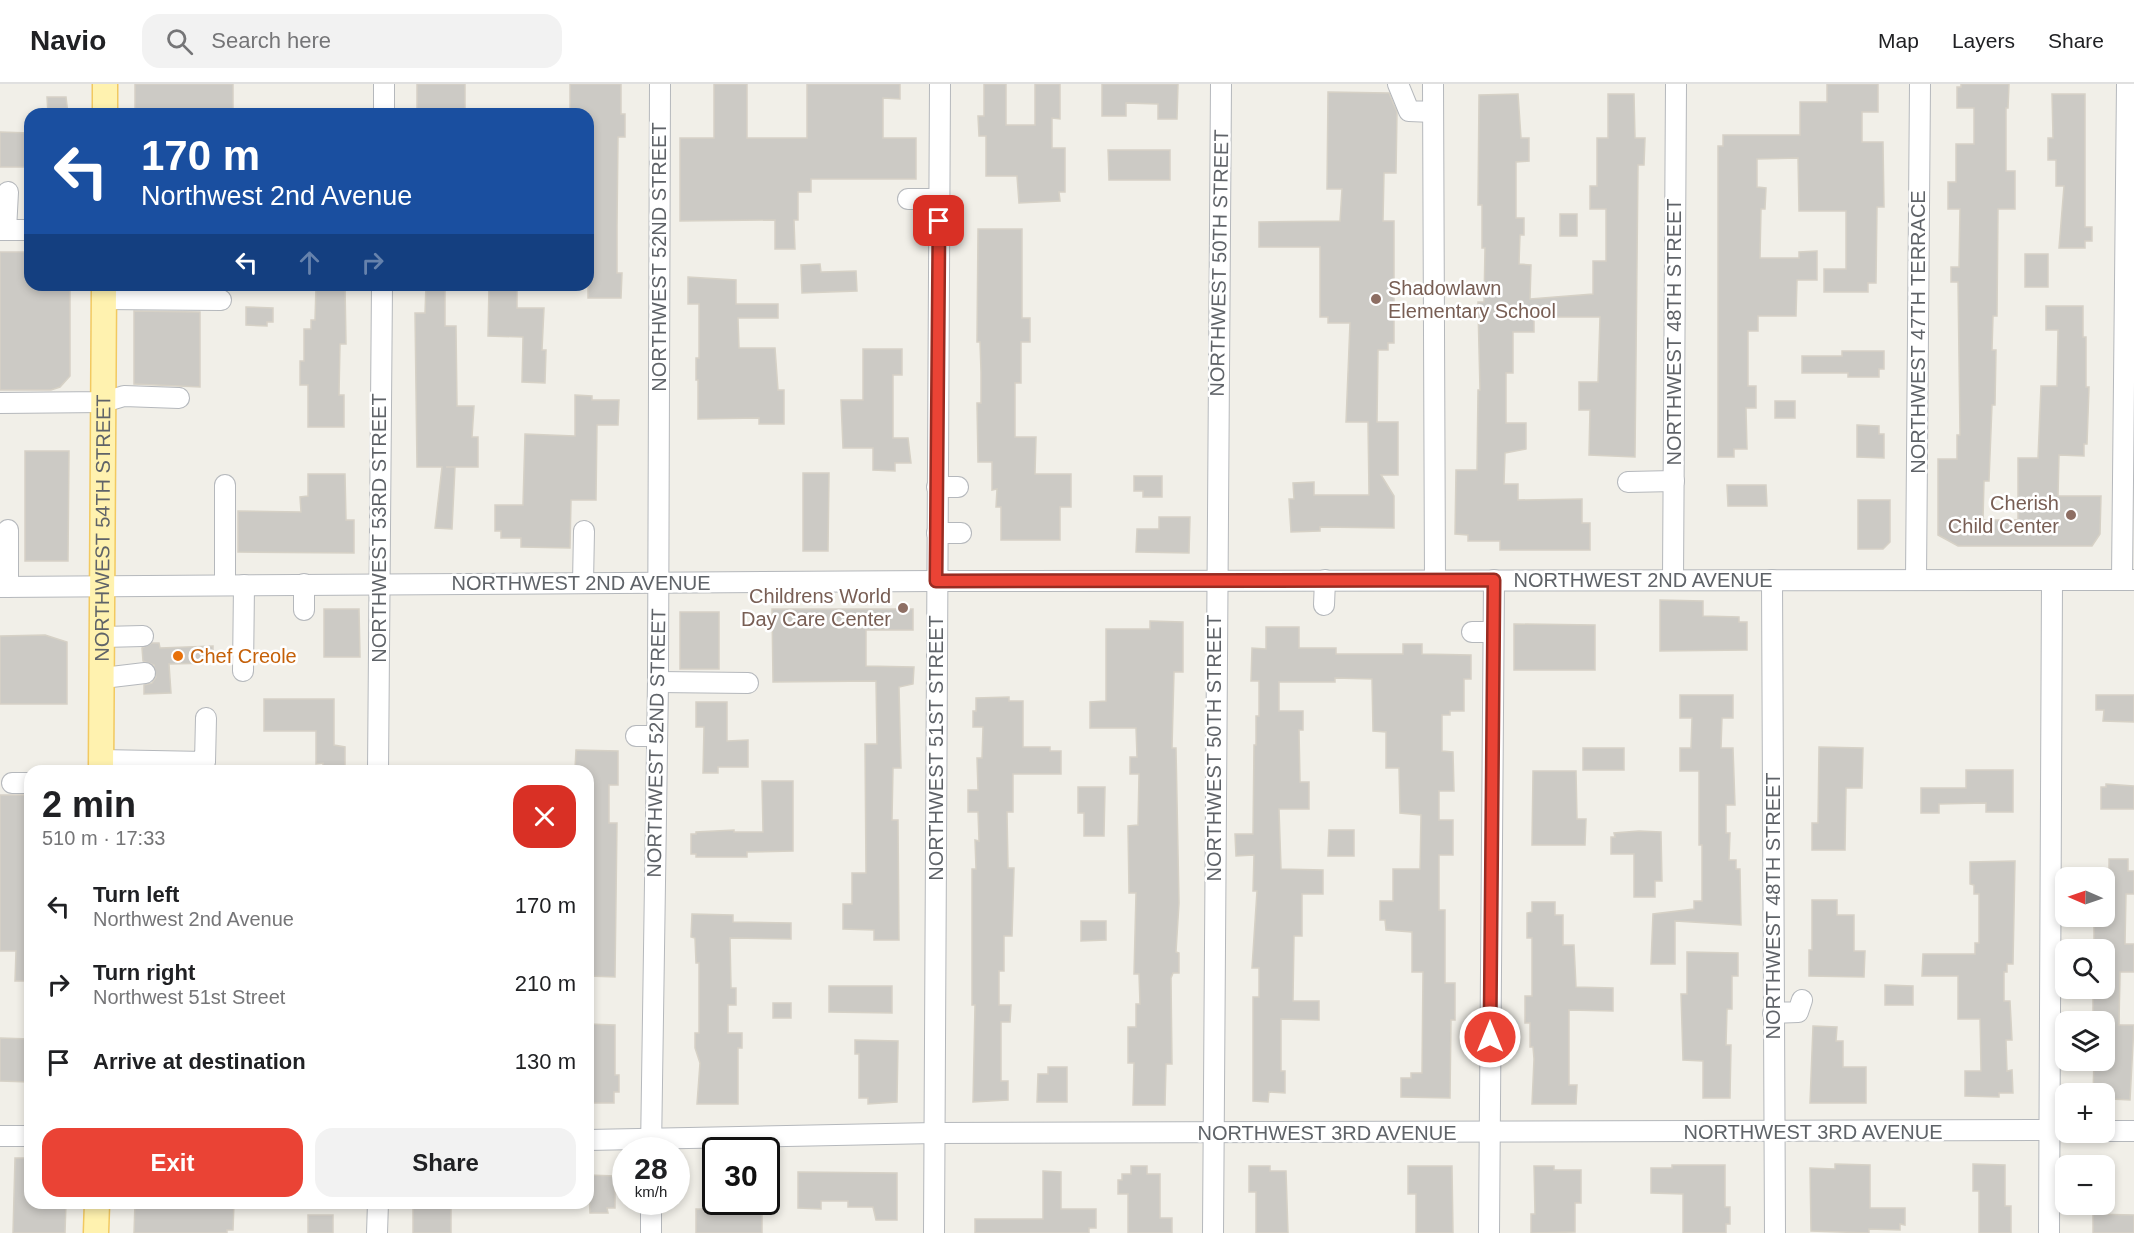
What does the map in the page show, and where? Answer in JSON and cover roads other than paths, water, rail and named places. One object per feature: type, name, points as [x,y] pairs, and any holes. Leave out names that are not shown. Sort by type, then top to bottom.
[{"type":"main road","points":[[105,84],[105,108]]},
{"type":"main road","name":"NORTHWEST 54TH STREET","points":[[101,765],[104,587],[104,292]]},
{"type":"main road","points":[[96,1233],[97,1209]]},
{"type":"street","points":[[384,84],[384,108]]},
{"type":"street","name":"NORTHWEST 52ND STREET","points":[[651,1137],[658,682],[660,84]]},
{"type":"street","name":"NORTHWEST 51ST STREET","points":[[934,1233],[940,84]]},
{"type":"street","name":"NORTHWEST 50TH STREET","points":[[1213,1233],[1215,581],[1221,84]]},
{"type":"street","points":[[1398,84],[1409,111],[1433,112]]},
{"type":"street","points":[[1433,84],[1435,580]]},
{"type":"street","name":"NORTHWEST 48TH STREET","points":[[1673,580],[1676,84]]},
{"type":"street","name":"NORTHWEST 47TH TERRACE","points":[[1916,580],[1920,84]]},
{"type":"street","points":[[2127,84],[2128,580]]},
{"type":"street","points":[[8,192],[3,230],[24,230]]},
{"type":"street","points":[[908,200],[939,199]]},
{"type":"street","name":"NORTHWEST 53RD STREET","points":[[378,765],[382,291]]},
{"type":"street","points":[[104,292],[221,300]]},
{"type":"street","points":[[0,403],[104,402],[124,396],[179,398]]},
{"type":"street","points":[[1628,482],[1674,481]]},
{"type":"street","points":[[225,485],[243,671]]},
{"type":"street","points":[[937,487],[958,487]]},
{"type":"street","points":[[4,587],[8,530]]},
{"type":"street","points":[[583,583],[584,531]]},
{"type":"street","points":[[937,533],[961,533]]},
{"type":"street","points":[[1324,605],[1325,580]]},
{"type":"street","points":[[1489,1233],[1482,632],[1494,580]]},
{"type":"street","name":"NORTHWEST 48TH STREET","points":[[1772,580],[1775,1233]]},
{"type":"street","points":[[2052,580],[2057,1083]]},
{"type":"street","name":"NORTHWEST 2ND AVENUE","points":[[4,587],[936,581],[2128,580]]},
{"type":"street","points":[[304,584],[304,610]]},
{"type":"street","points":[[103,637],[143,636]]},
{"type":"street","points":[[103,678],[145,673]]},
{"type":"street","points":[[658,682],[748,683]]},
{"type":"street","points":[[127,765],[205,762],[206,718]]},
{"type":"street","points":[[636,736],[657,736]]},
{"type":"street","points":[[1773,1013],[1798,1012],[1802,1000]]},
{"type":"street","name":"NORTHWEST 3RD AVENUE","points":[[690,1143],[935,1133],[2055,1130]]},
{"type":"street","points":[[2115,1131],[2134,1131]]},
{"type":"street","points":[[0,1136],[24,1136]]},
{"type":"street","name":"NORTHWEST 3RD AVENUE","points":[[594,1140],[612,1142]]},
{"type":"street","points":[[2049,1233],[2057,1143]]},
{"type":"street","points":[[377,1233],[378,1209]]},
{"type":"street","points":[[651,1215],[651,1233]]},
{"type":"place","name":"Shadowlawn Elementary School","points":[[1376,299]]},
{"type":"place","name":"Cherish Child Center","points":[[2071,515]]},
{"type":"place","name":"Childrens World Day Care Center","points":[[903,608]]},
{"type":"place","name":"Chef Creole","points":[[178,656]]}]
